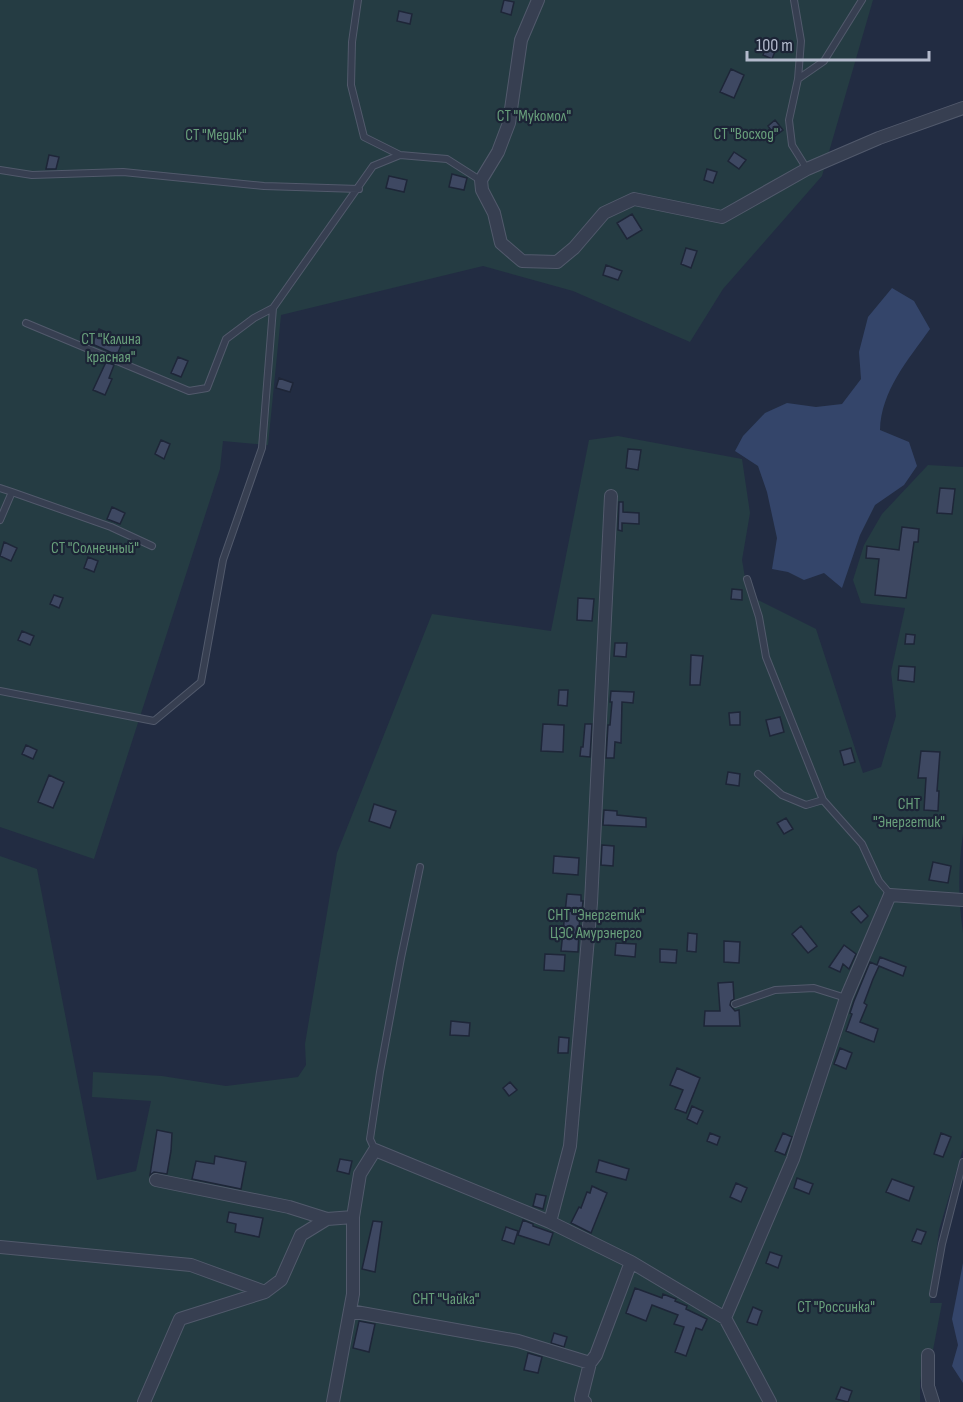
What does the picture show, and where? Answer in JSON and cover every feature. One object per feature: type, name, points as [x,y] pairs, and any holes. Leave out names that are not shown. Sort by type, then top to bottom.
[{"type":"street","points":[[537,0],[521,40],[509,123],[498,152],[481,180],[482,190],[494,213],[501,243],[522,261],[557,262],[574,248],[604,213],[634,199],[722,217],[807,169],[879,138],[963,108]]},
{"type":"street","points":[[549,1222],[570,1146],[589,926],[611,496]]},
{"type":"street","points":[[726,1318],[793,1159],[846,998],[890,895],[963,900]]},
{"type":"street","points":[[333,1402],[353,1294],[353,1217],[360,1174],[375,1150],[549,1222],[631,1262],[726,1318],[770,1402]]},
{"type":"street","points":[[156,1180],[289,1207],[327,1219],[353,1217]]},
{"type":"street","points":[[144,1402],[180,1319],[265,1292],[280,1280],[301,1235],[327,1219]]},
{"type":"street","points":[[0,1247],[191,1265],[265,1292]]},
{"type":"street","points":[[585,1402],[581,1399],[590,1363],[596,1355],[631,1262]]},
{"type":"street","points":[[350,1311],[518,1341],[590,1363]]},
{"type":"street","points":[[928,1355],[928,1386],[933,1402]]},
{"type":"lane","points":[[358,0],[352,42],[351,85],[364,137],[400,155],[447,159],[481,180]]},
{"type":"lane","points":[[794,0],[801,41],[798,79],[789,120],[792,145],[807,169]]},
{"type":"lane","points":[[798,79],[824,61],[862,0]]},
{"type":"lane","points":[[26,323],[189,391],[207,388],[226,339],[254,318],[273,308],[373,166],[400,155]]},
{"type":"lane","points":[[0,170],[33,175],[123,172],[264,186],[359,189]]},
{"type":"lane","points":[[0,691],[154,721],[201,682],[223,560],[262,448],[273,308]]},
{"type":"lane","points":[[0,488],[111,527],[152,546]]},
{"type":"lane","points":[[0,520],[12,492]]},
{"type":"lane","points":[[747,579],[759,617],[766,657],[823,800],[862,844],[879,880],[890,895]]},
{"type":"lane","points":[[758,774],[782,795],[806,805],[823,800]]},
{"type":"lane","points":[[375,1150],[370,1139],[380,1071],[420,867]]},
{"type":"lane","points":[[735,1004],[775,990],[785,989],[814,988],[846,998]]},
{"type":"lane","points":[[933,1294],[942,1244],[963,1162]]},
{"type":"green space","points":[[0,0],[873,0],[822,176],[723,289],[690,342],[573,291],[483,266],[281,315],[268,445],[223,441],[220,469],[94,859],[0,827]]},
{"type":"green space","name":"СНТ \"Энергетик\" ЦЭС Амурэнерго","points":[[618,436],[742,459],[750,513],[742,560],[748,595],[816,629],[863,773],[881,767],[896,716],[891,672],[905,608],[861,603],[853,580],[864,545],[882,514],[928,465],[963,467],[963,834],[959,884],[963,933],[963,1149],[939,1230],[930,1303],[942,1303],[933,1350],[925,1351],[920,1383],[920,1402],[0,1402],[0,856],[37,869],[97,1180],[136,1171],[151,1101],[92,1097],[93,1072],[162,1076],[226,1086],[298,1077],[306,1065],[305,1044],[337,853],[432,614],[551,631],[589,440]]},
{"type":"water","points":[[892,288],[914,301],[930,329],[890,389],[880,430],[909,442],[917,466],[904,485],[875,505],[860,535],[842,588],[824,573],[804,580],[788,572],[772,569],[777,538],[767,492],[758,466],[735,451],[743,436],[765,413],[787,403],[816,407],[842,404],[861,379],[859,352],[868,317]]},
{"type":"water","points":[[963,1263],[963,1383],[952,1366],[958,1345],[952,1319]]},
{"type":"building","points":[[504,0],[514,2],[511,15],[501,12]]},
{"type":"building","points":[[399,11],[412,14],[410,24],[397,21]]},
{"type":"building","points":[[769,41],[778,44],[772,59],[763,55]]},
{"type":"building","points":[[731,69],[744,75],[734,98],[720,92]]},
{"type":"building","points":[[775,120],[783,130],[775,136],[768,126]]},
{"type":"building","points":[[734,152],[746,160],[739,169],[728,161]]},
{"type":"building","points":[[49,155],[59,157],[56,169],[46,169]]},
{"type":"building","points":[[707,169],[717,172],[713,183],[704,180]]},
{"type":"building","points":[[452,174],[467,178],[464,190],[449,187]]},
{"type":"building","points":[[389,176],[407,180],[404,192],[386,188]]},
{"type":"building","points":[[632,214],[642,230],[627,239],[617,223]]},
{"type":"building","points":[[686,248],[697,251],[691,268],[681,264]]},
{"type":"building","points":[[606,265],[622,271],[618,280],[603,275]]},
{"type":"building","points":[[99,329],[108,333],[106,337],[122,343],[117,355],[92,344]]},
{"type":"building","points":[[178,357],[188,361],[181,377],[171,373]]},
{"type":"building","points":[[106,362],[114,365],[109,378],[112,379],[105,395],[93,390]]},
{"type":"building","points":[[279,378],[293,383],[290,392],[276,388]]},
{"type":"building","points":[[161,440],[170,444],[164,459],[155,454]]},
{"type":"building","points":[[628,449],[641,450],[638,470],[626,468]]},
{"type":"building","points":[[940,488],[955,489],[952,514],[937,513]]},
{"type":"building","points":[[619,502],[623,502],[623,512],[639,513],[639,524],[622,523],[622,531],[618,530]]},
{"type":"building","points":[[112,507],[125,513],[120,524],[107,519]]},
{"type":"building","points":[[902,527],[919,529],[918,542],[914,542],[906,598],[875,595],[879,559],[866,558],[867,546],[899,550]]},
{"type":"building","points":[[4,542],[17,548],[11,561],[0,556]]},
{"type":"building","points":[[88,557],[98,561],[94,572],[84,568]]},
{"type":"building","points":[[732,589],[742,590],[742,600],[731,599]]},
{"type":"building","points":[[54,595],[63,598],[59,608],[50,604]]},
{"type":"building","points":[[578,598],[594,599],[592,621],[577,620]]},
{"type":"building","points":[[22,631],[34,636],[30,645],[18,640]]},
{"type":"building","points":[[906,634],[915,635],[914,644],[905,644]]},
{"type":"building","points":[[615,643],[627,643],[626,657],[614,656]]},
{"type":"building","points":[[691,655],[703,656],[700,685],[690,685]]},
{"type":"building","points":[[899,666],[915,667],[914,682],[898,680]]},
{"type":"building","points":[[559,690],[568,690],[567,706],[558,705]]},
{"type":"building","points":[[611,691],[634,692],[633,703],[622,702],[621,743],[615,742],[614,758],[606,758],[612,702],[610,702]]},
{"type":"building","points":[[740,712],[740,725],[730,725],[729,713]]},
{"type":"building","points":[[780,717],[784,732],[770,736],[766,720]]},
{"type":"building","points":[[543,724],[564,725],[563,752],[541,751]]},
{"type":"building","points":[[585,724],[592,724],[590,757],[580,756]]},
{"type":"building","points":[[26,745],[37,750],[33,759],[22,754]]},
{"type":"building","points":[[851,748],[855,762],[844,765],[840,751]]},
{"type":"building","points":[[921,751],[940,752],[938,811],[924,810],[926,778],[918,778]]},
{"type":"building","points":[[728,772],[740,774],[739,786],[726,784]]},
{"type":"building","points":[[49,775],[64,782],[53,808],[38,802]]},
{"type":"building","points":[[374,804],[396,811],[390,828],[369,821]]},
{"type":"building","points":[[604,810],[617,811],[617,815],[646,818],[646,827],[603,825]]},
{"type":"building","points":[[786,818],[793,829],[784,834],[777,823]]},
{"type":"building","points":[[602,845],[614,846],[613,866],[601,865]]},
{"type":"building","points":[[554,856],[579,858],[578,875],[553,873]]},
{"type":"building","points":[[933,862],[951,866],[948,883],[929,880]]},
{"type":"building","points":[[567,894],[581,895],[581,901],[583,901],[582,911],[580,911],[578,952],[561,951]]},
{"type":"building","points":[[859,906],[868,916],[861,923],[851,912]]},
{"type":"building","points":[[801,926],[817,946],[808,953],[792,934]]},
{"type":"building","points":[[688,933],[697,934],[696,952],[687,951]]},
{"type":"building","points":[[724,941],[740,942],[739,963],[724,962]]},
{"type":"building","points":[[616,943],[636,944],[635,957],[615,955]]},
{"type":"building","points":[[844,945],[856,954],[849,969],[843,964],[840,972],[829,967]]},
{"type":"building","points":[[660,949],[677,950],[676,963],[660,962]]},
{"type":"building","points":[[545,954],[565,955],[564,971],[544,970]]},
{"type":"building","points":[[880,957],[906,967],[903,976],[879,966],[873,979],[860,1022],[878,1029],[874,1042],[846,1031],[854,1001],[870,962],[877,965]]},
{"type":"building","points":[[733,982],[734,999],[730,1005],[735,1011],[739,1010],[740,1026],[704,1026],[705,1011],[720,1011],[718,983]]},
{"type":"building","points":[[451,1021],[470,1023],[469,1036],[450,1035]]},
{"type":"building","points":[[559,1037],[569,1038],[568,1053],[558,1053]]},
{"type":"building","points":[[840,1048],[852,1053],[846,1069],[834,1064]]},
{"type":"building","points":[[677,1068],[700,1078],[686,1113],[675,1109],[683,1090],[670,1085]]},
{"type":"building","points":[[510,1082],[517,1090],[509,1096],[503,1088]]},
{"type":"building","points":[[692,1106],[703,1111],[697,1124],[687,1119]]},
{"type":"building","points":[[157,1130],[172,1133],[171,1151],[167,1174],[154,1172],[150,1175]]},
{"type":"building","points":[[710,1133],[720,1137],[717,1145],[707,1141]]},
{"type":"building","points":[[783,1133],[792,1137],[785,1155],[775,1151]]},
{"type":"building","points":[[941,1133],[951,1137],[943,1157],[934,1154]]},
{"type":"building","points":[[215,1156],[246,1162],[241,1189],[192,1179],[196,1161],[214,1164]]},
{"type":"building","points":[[340,1159],[352,1161],[349,1174],[337,1171]]},
{"type":"building","points":[[599,1160],[629,1169],[626,1180],[596,1172]]},
{"type":"building","points":[[797,1178],[813,1184],[809,1194],[794,1188]]},
{"type":"building","points":[[892,1179],[914,1187],[909,1201],[886,1192]]},
{"type":"building","points":[[736,1183],[747,1188],[741,1202],[730,1197]]},
{"type":"building","points":[[592,1186],[607,1193],[591,1233],[571,1223]]},
{"type":"building","points":[[536,1194],[546,1196],[543,1209],[533,1206]]},
{"type":"building","points":[[229,1212],[263,1218],[259,1237],[235,1232],[236,1224],[227,1222]]},
{"type":"building","points":[[523,1220],[553,1233],[549,1245],[518,1235]]},
{"type":"building","points":[[373,1221],[382,1222],[375,1272],[362,1269]]},
{"type":"building","points":[[506,1227],[518,1231],[514,1244],[502,1240]]},
{"type":"building","points":[[917,1229],[926,1232],[921,1244],[912,1241]]},
{"type":"building","points":[[770,1252],[782,1256],[778,1268],[766,1263]]},
{"type":"building","points":[[635,1288],[662,1298],[663,1294],[676,1299],[675,1301],[687,1306],[686,1309],[707,1319],[702,1330],[696,1328],[686,1356],[675,1352],[684,1327],[674,1324],[678,1315],[652,1305],[646,1321],[626,1313]]},
{"type":"building","points":[[753,1307],[762,1311],[757,1325],[747,1322]]},
{"type":"building","points":[[359,1321],[375,1324],[369,1352],[353,1348]]},
{"type":"building","points":[[554,1333],[567,1337],[564,1347],[551,1343]]},
{"type":"building","points":[[528,1353],[542,1357],[538,1373],[524,1370]]},
{"type":"building","points":[[841,1387],[852,1391],[848,1402],[836,1399]]},
{"type":"park label","name":"СТ \"Мукомол\"","points":[[534,115]]},
{"type":"park label","name":"СТ \"Восход\"","points":[[746,133]]},
{"type":"park label","name":"СТ \"Медик\"","points":[[216,134]]},
{"type":"park label","name":"СТ \"Калина красная\"","points":[[111,347]]},
{"type":"park label","name":"СТ \"Солнечный\"","points":[[95,547]]},
{"type":"park label","name":"СНТ \"Энергетик\"","points":[[909,812]]},
{"type":"park label","name":"СНТ \"Чайка\"","points":[[446,1298]]},
{"type":"park label","name":"СТ \"Россинка\"","points":[[836,1306]]}]
